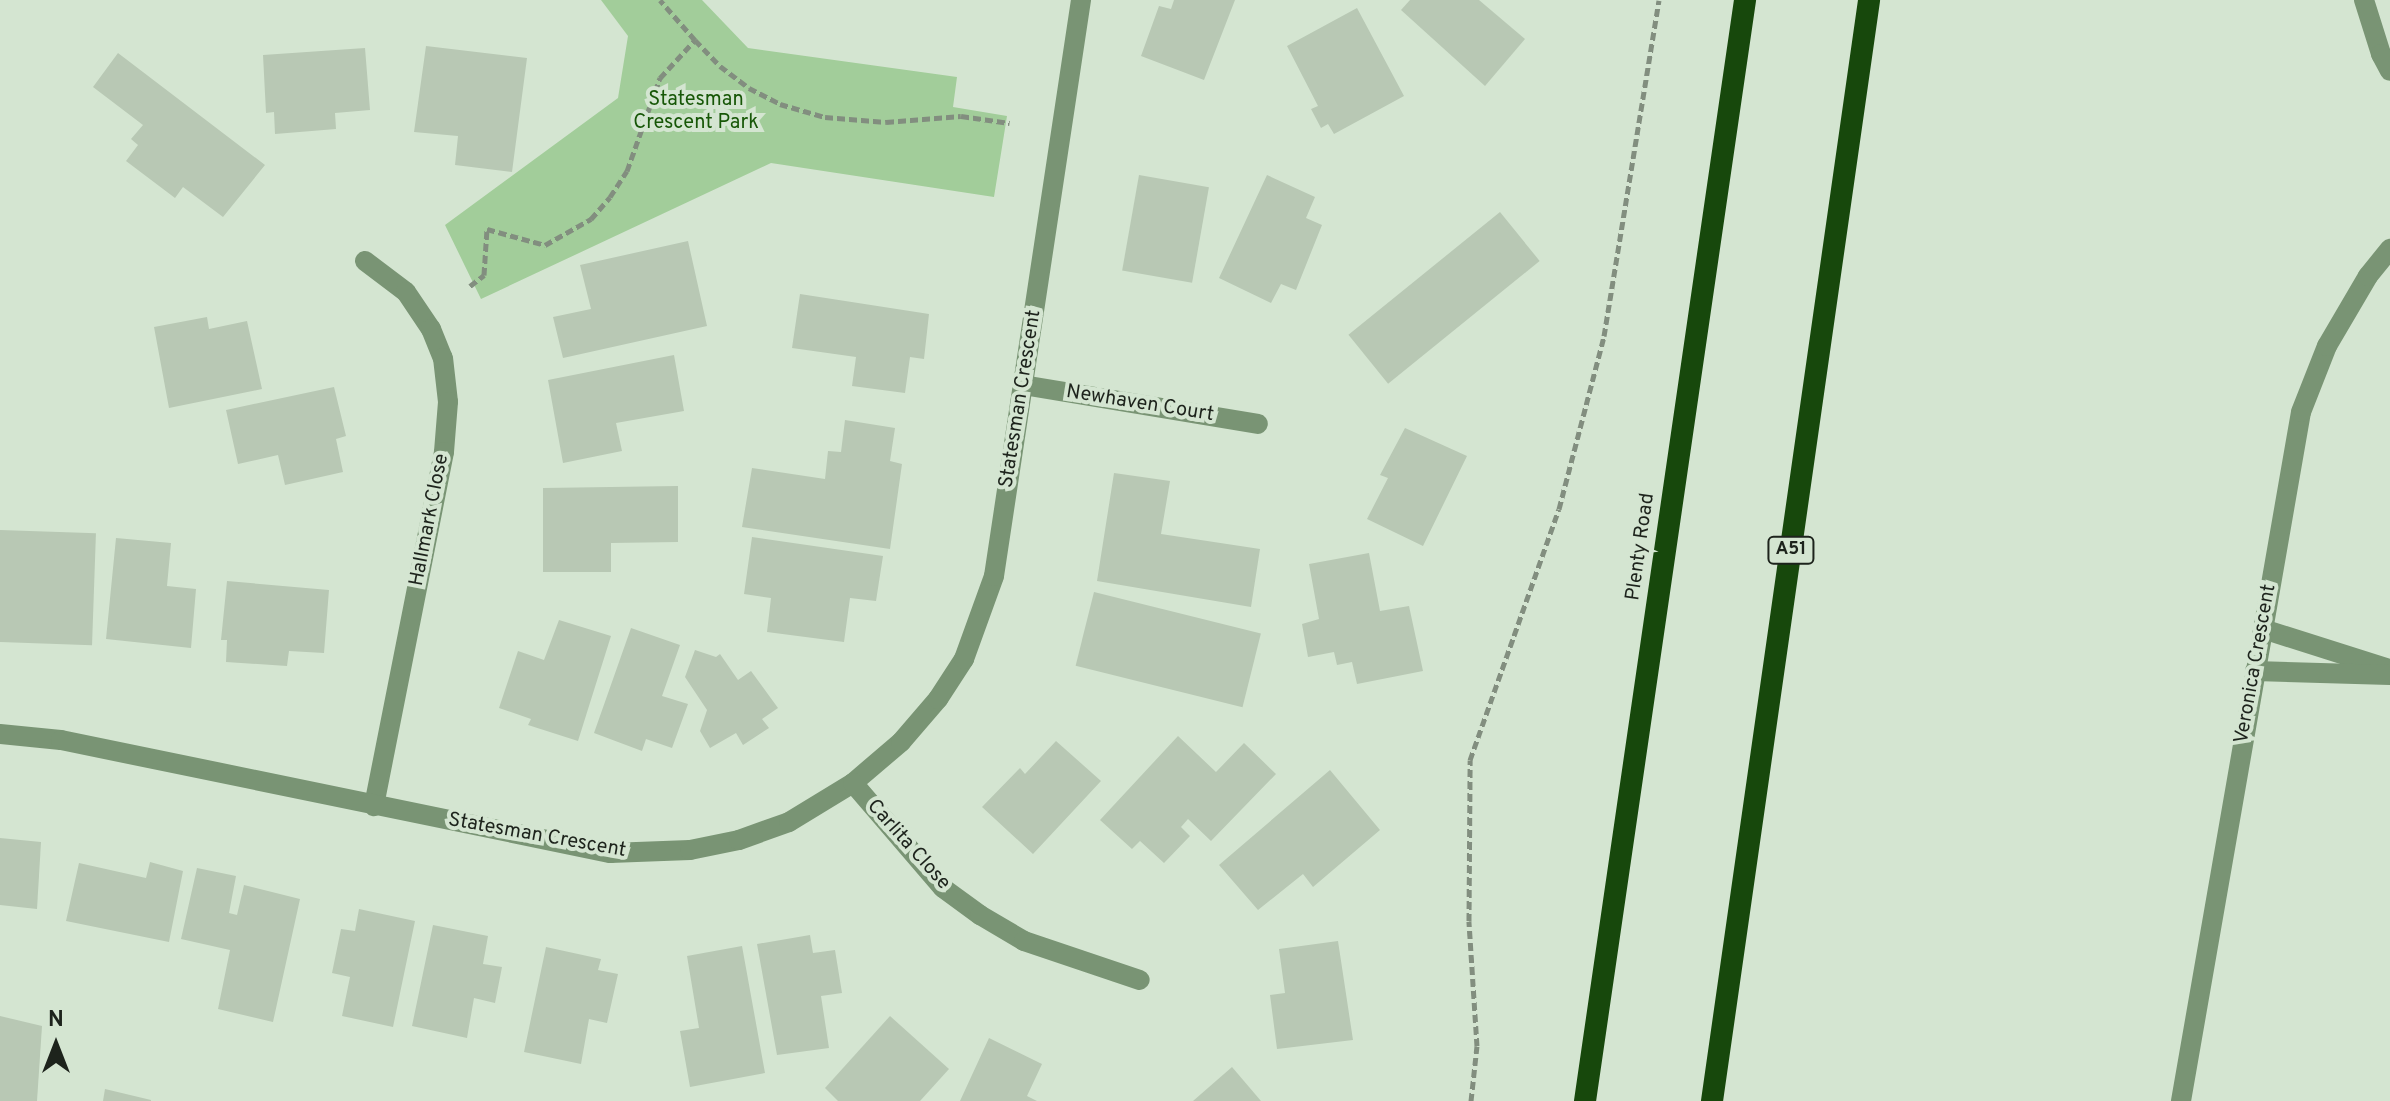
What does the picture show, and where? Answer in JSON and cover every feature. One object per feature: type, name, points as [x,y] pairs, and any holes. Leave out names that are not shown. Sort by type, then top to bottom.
[{"type":"highway","name":"Plenty Road","points":[[1585,1101],[1745,0]]},
{"type":"highway","name":"A51","points":[[1712,1101],[1869,0]]},
{"type":"street","name":"Statesman Crescent","points":[[0,734],[61,740],[556,844],[647,854],[690,850],[739,840],[789,822],[853,783],[901,742],[938,699],[964,659],[994,576],[1081,0]]},
{"type":"street","points":[[2364,0],[2377,44],[2390,71]]},
{"type":"street","name":"Veronica Crescent","points":[[2181,1101],[2293,449],[2310,382],[2348,308],[2390,249]]},
{"type":"street","name":"Hallmark Close","points":[[365,261],[406,292],[431,329],[443,358],[448,402],[444,452],[374,806]]},
{"type":"street","name":"Newhaven Court","points":[[1023,385],[1258,424]]},
{"type":"street","points":[[2263,629],[2390,669]]},
{"type":"street","points":[[2255,671],[2390,675]]},
{"type":"street","name":"Carlita Close","points":[[853,783],[943,888],[980,915],[1024,941],[1140,980]]},
{"type":"path","points":[[660,0],[720,66],[749,88],[780,104],[825,117],[886,122],[961,116],[1010,123]]},
{"type":"path","points":[[1471,1101],[1477,1046],[1469,921],[1470,760],[1559,509],[1604,336],[1659,0]]},
{"type":"path","points":[[470,286],[484,275],[487,229],[545,245],[591,219],[627,171],[660,78],[695,40]]},
{"type":"green space","name":"Statesman Crescent Park","points":[[601,0],[702,0],[748,48],[957,77],[953,107],[1007,116],[994,197],[771,163],[481,299],[445,225],[618,98],[628,36]]},
{"type":"building","points":[[1174,0],[1235,0],[1204,80],[1141,56],[1159,6],[1171,9]]},
{"type":"building","points":[[1410,0],[1479,0],[1525,39],[1485,86],[1401,10]]},
{"type":"building","points":[[1357,8],[1404,96],[1334,134],[1328,124],[1321,128],[1311,109],[1318,106],[1287,46]]},
{"type":"building","points":[[426,46],[527,58],[512,172],[455,165],[458,136],[414,132]]},
{"type":"building","points":[[365,48],[370,110],[335,113],[336,129],[275,134],[274,112],[266,113],[263,55]]},
{"type":"building","points":[[118,53],[265,165],[223,217],[183,187],[175,198],[126,161],[138,145],[131,139],[143,125],[93,87]]},
{"type":"building","points":[[1139,175],[1209,187],[1192,283],[1122,271]]},
{"type":"building","points":[[1267,175],[1315,197],[1306,218],[1322,225],[1296,290],[1281,284],[1271,303],[1219,278]]},
{"type":"building","points":[[1500,212],[1540,261],[1388,384],[1348,335]]},
{"type":"building","points":[[688,241],[707,326],[563,358],[553,317],[591,309],[580,265]]},
{"type":"building","points":[[800,294],[929,314],[924,359],[910,357],[905,393],[852,386],[856,357],[792,348]]},
{"type":"building","points":[[207,317],[209,329],[247,321],[262,389],[169,408],[154,327]]},
{"type":"building","points":[[674,355],[684,411],[616,423],[622,451],[563,463],[548,380]]},
{"type":"building","points":[[334,387],[346,436],[336,439],[343,472],[285,485],[278,455],[238,464],[226,410]]},
{"type":"building","points":[[845,420],[895,428],[890,461],[902,464],[890,549],[742,527],[752,468],[825,479],[828,451],[841,452]]},
{"type":"building","points":[[1405,428],[1467,456],[1423,546],[1367,519],[1388,478],[1380,475]]},
{"type":"building","points":[[1114,473],[1170,481],[1161,534],[1260,549],[1251,607],[1097,581]]},
{"type":"building","points":[[678,486],[678,542],[611,543],[611,572],[543,572],[543,488]]},
{"type":"building","points":[[0,530],[96,533],[92,645],[0,642]]},
{"type":"building","points":[[752,537],[883,556],[876,601],[850,598],[844,642],[767,632],[771,598],[744,594]]},
{"type":"building","points":[[116,538],[171,543],[167,586],[196,589],[191,648],[106,639]]},
{"type":"building","points":[[1369,553],[1380,611],[1409,606],[1423,671],[1357,684],[1352,662],[1337,665],[1334,652],[1308,657],[1302,624],[1319,619],[1309,564]]},
{"type":"building","points":[[227,581],[329,590],[324,653],[289,651],[287,666],[226,662],[227,640],[221,640]]},
{"type":"building","points":[[1094,592],[1261,634],[1243,707],[1076,666]]},
{"type":"building","points":[[559,620],[611,636],[578,741],[528,725],[531,719],[499,708],[518,651],[544,660]]},
{"type":"building","points":[[631,628],[680,645],[662,696],[688,704],[672,748],[646,739],[642,751],[594,733]]},
{"type":"building","points":[[695,650],[716,657],[720,654],[738,680],[751,671],[778,708],[762,719],[769,728],[743,745],[736,733],[710,748],[700,731],[707,710],[685,677]]},
{"type":"building","points":[[1178,736],[1216,772],[1244,743],[1276,774],[1211,841],[1188,819],[1181,827],[1190,836],[1164,863],[1140,841],[1132,849],[1100,820]]},
{"type":"building","points":[[1056,741],[1101,781],[1033,854],[982,807],[1020,768],[1025,774]]},
{"type":"building","points":[[1330,770],[1380,830],[1313,887],[1303,874],[1258,910],[1219,865]]},
{"type":"building","points":[[0,838],[41,842],[37,909],[0,905]]},
{"type":"building","points":[[150,862],[183,871],[169,942],[66,921],[79,863],[146,878]]},
{"type":"building","points":[[197,868],[236,876],[229,913],[237,915],[244,885],[300,899],[273,1022],[218,1009],[230,950],[181,939]]},
{"type":"building","points":[[359,909],[415,921],[393,1027],[342,1016],[350,977],[332,973],[341,929],[355,931]]},
{"type":"building","points":[[433,925],[488,936],[483,964],[502,967],[495,1003],[474,998],[467,1038],[412,1026]]},
{"type":"building","points":[[810,935],[813,953],[835,950],[842,993],[821,996],[829,1048],[777,1055],[757,944]]},
{"type":"building","points":[[1338,941],[1353,1040],[1277,1049],[1270,995],[1285,993],[1279,949]]},
{"type":"building","points":[[742,946],[765,1073],[690,1087],[680,1031],[699,1028],[687,956]]},
{"type":"building","points":[[546,947],[601,959],[598,970],[618,974],[607,1023],[589,1019],[581,1064],[524,1052]]},
{"type":"building","points":[[0,1016],[42,1026],[37,1101],[0,1101]]},
{"type":"building","points":[[890,1016],[949,1069],[920,1101],[838,1101],[825,1088]]},
{"type":"building","points":[[989,1038],[1042,1064],[1027,1096],[1037,1101],[960,1101]]},
{"type":"building","points":[[1232,1067],[1261,1101],[1193,1101]]},
{"type":"building","points":[[105,1089],[151,1100],[151,1101],[103,1101]]}]
